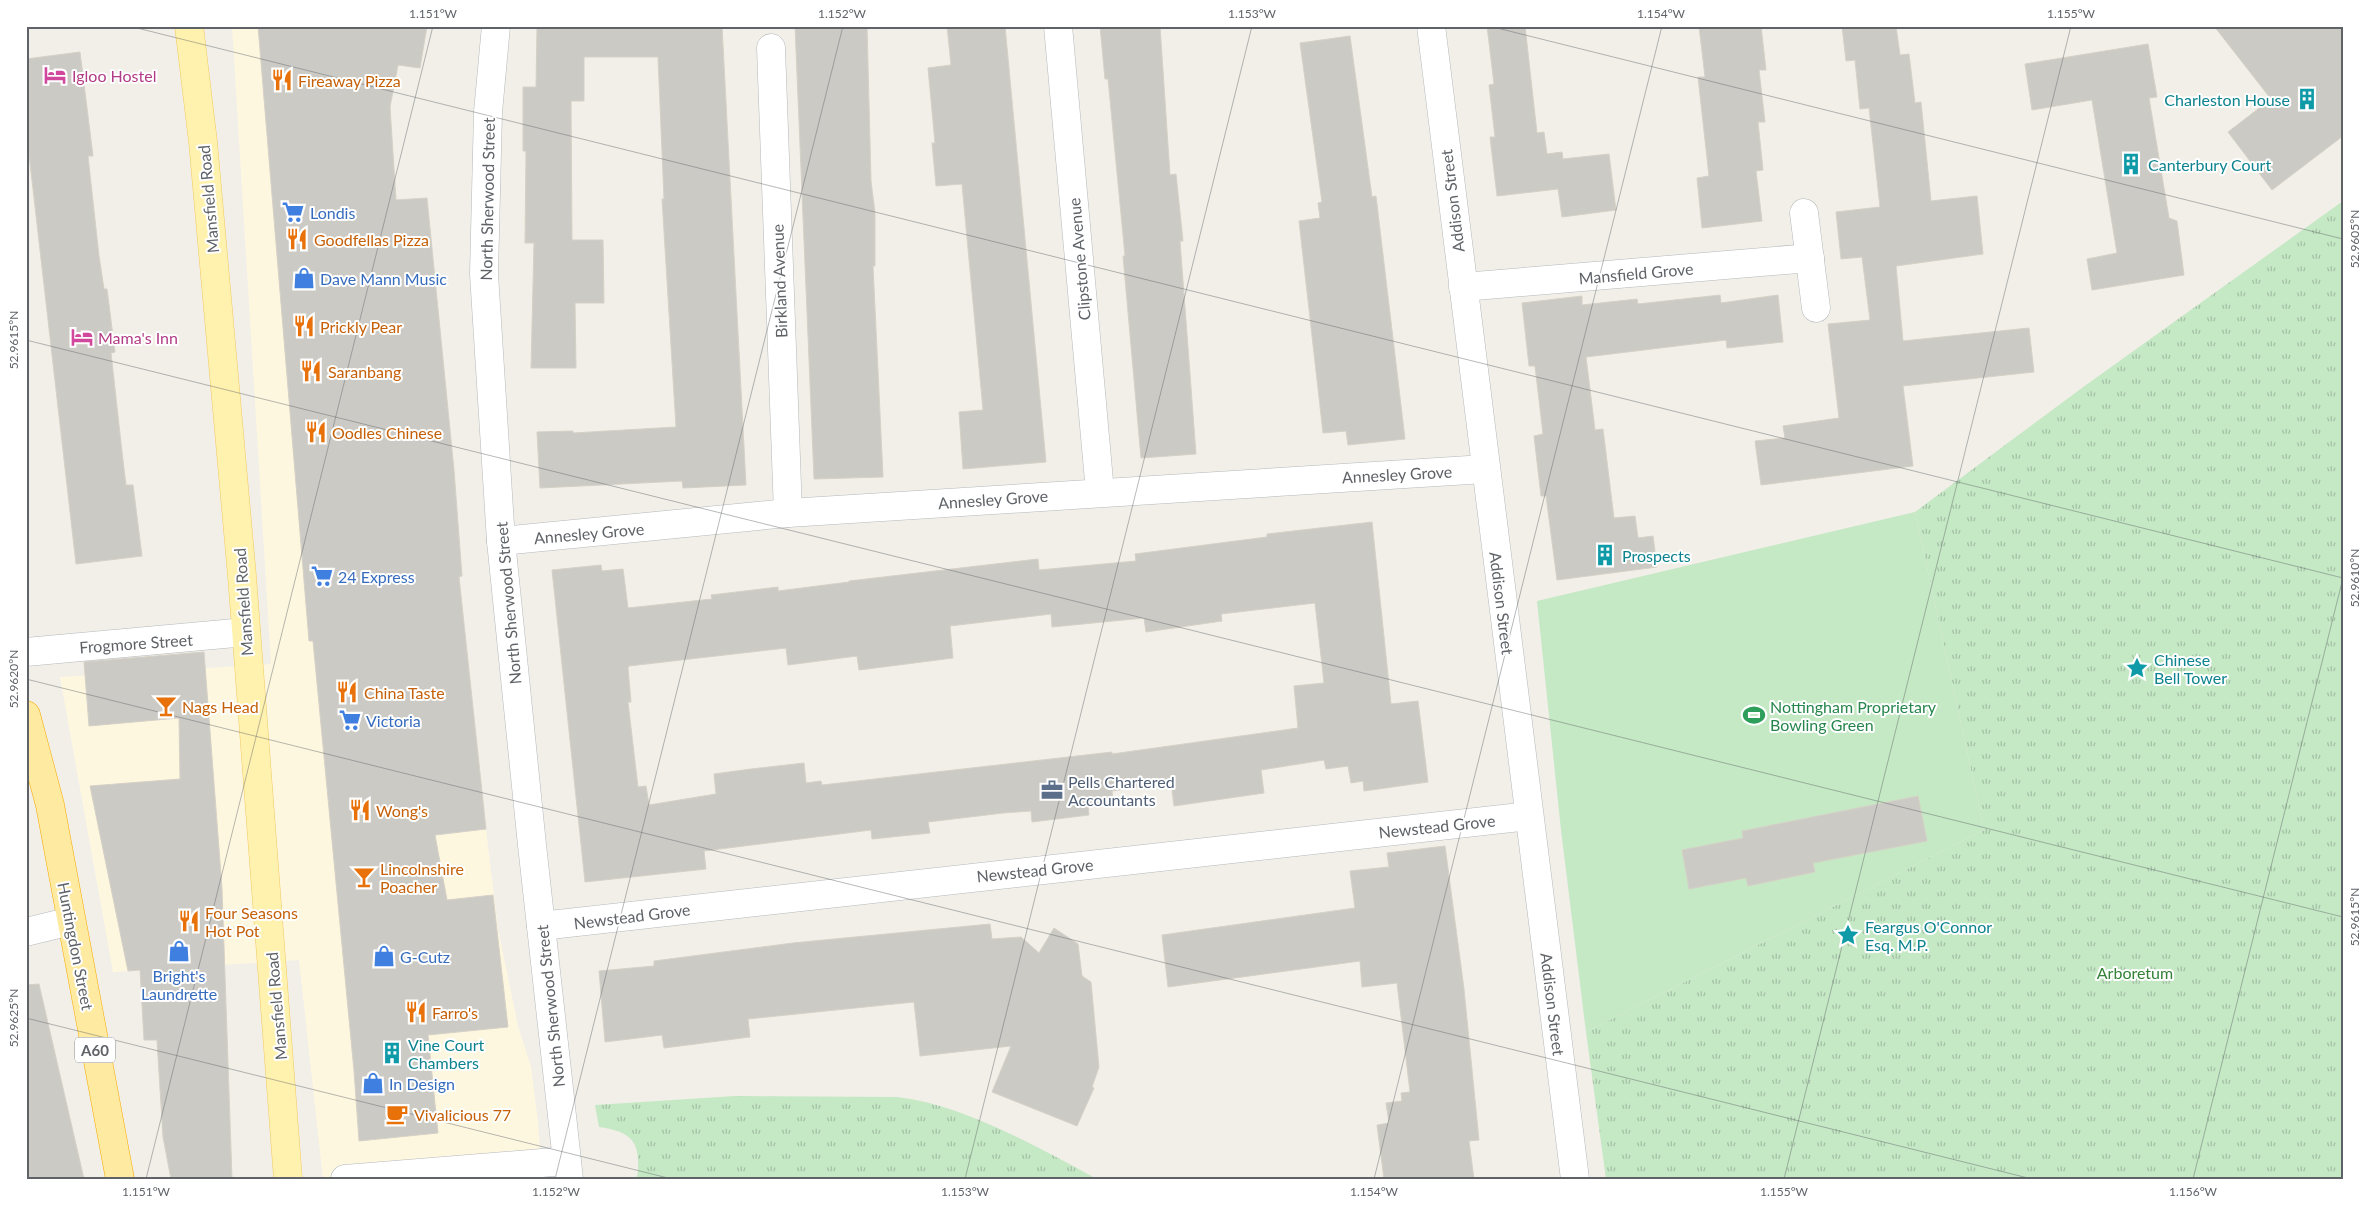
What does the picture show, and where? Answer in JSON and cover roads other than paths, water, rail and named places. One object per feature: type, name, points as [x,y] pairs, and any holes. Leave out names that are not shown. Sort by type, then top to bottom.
[{"type":"highway","name":"Huntingdon Street","points":[[26,714],[50,805],[120,1179]]},
{"type":"main road","name":"Mansfield Road","points":[[189,26],[203,142],[246,632],[288,1179]]},
{"type":"street","name":"North Sherwood Street","points":[[496,26],[488,112],[484,274],[501,541],[568,1170]]},
{"type":"street","name":"Clipstone Avenue","points":[[1058,26],[1100,492]]},
{"type":"street","name":"Addison Street","points":[[1431,26],[1528,816],[1575,1179]]},
{"type":"street","name":"Birkland Avenue","points":[[770,48],[788,513]]},
{"type":"street","points":[[1804,213],[1816,308]]},
{"type":"street","name":"Mansfield Grove","points":[[1463,287],[1810,258]]},
{"type":"street","name":"Annesley Grove","points":[[501,541],[788,513],[1485,469]]},
{"type":"street","name":"Frogmore Street","points":[[26,652],[246,632]]},
{"type":"street","name":"Newstead Grove","points":[[541,926],[1528,816]]},
{"type":"street","points":[[26,932],[71,921]]},
{"type":"street","points":[[345,1179],[568,1170]]},
{"type":"place","name":"Igloo Hostel","points":[[55,75]]},
{"type":"place","name":"Fireaway Pizza","points":[[282,80]]},
{"type":"place","name":"Charleston House","points":[[2307,99]]},
{"type":"place","name":"Canterbury Court","points":[[2131,164]]},
{"type":"place","name":"Londis","points":[[293,212]]},
{"type":"place","name":"Goodfellas Pizza","points":[[297,239]]},
{"type":"place","name":"Dave Mann Music","points":[[304,278]]},
{"type":"place","name":"Prickly Pear","points":[[304,326]]},
{"type":"place","name":"Mama's Inn","points":[[82,337]]},
{"type":"place","name":"Saranbang","points":[[311,371]]},
{"type":"place","name":"Oodles Chinese","points":[[316,432]]},
{"type":"place","name":"Prospects","points":[[1605,555]]},
{"type":"place","name":"24 Express","points":[[322,576]]},
{"type":"place","name":"Chinese Bell Tower","points":[[2137,668]]},
{"type":"place","name":"China Taste","points":[[347,692]]},
{"type":"place","name":"Nags Head","points":[[166,706]]},
{"type":"place","name":"Nottingham Proprietary Bowling Green","points":[[1754,715]]},
{"type":"place","name":"Victoria","points":[[350,720]]},
{"type":"place","name":"Pells Chartered Accountants","points":[[1052,790]]},
{"type":"place","name":"Wong's","points":[[360,810]]},
{"type":"place","name":"Lincolnshire Poacher","points":[[364,877]]},
{"type":"place","name":"Four Seasons Hot Pot","points":[[189,921]]},
{"type":"place","name":"Feargus O'Connor Esq. M.P.","points":[[1848,935]]},
{"type":"place","name":"Bright's Laundrette","points":[[179,951]]},
{"type":"place","name":"G-Cutz","points":[[384,956]]},
{"type":"place","name":"Farro's","points":[[416,1012]]},
{"type":"place","name":"Vine Court Chambers","points":[[392,1053]]},
{"type":"place","name":"In Design","points":[[373,1083]]},
{"type":"place","name":"Vivalicious 77","points":[[397,1114]]},
{"type":"park label","name":"Arboretum","points":[[2135,972]]}]
